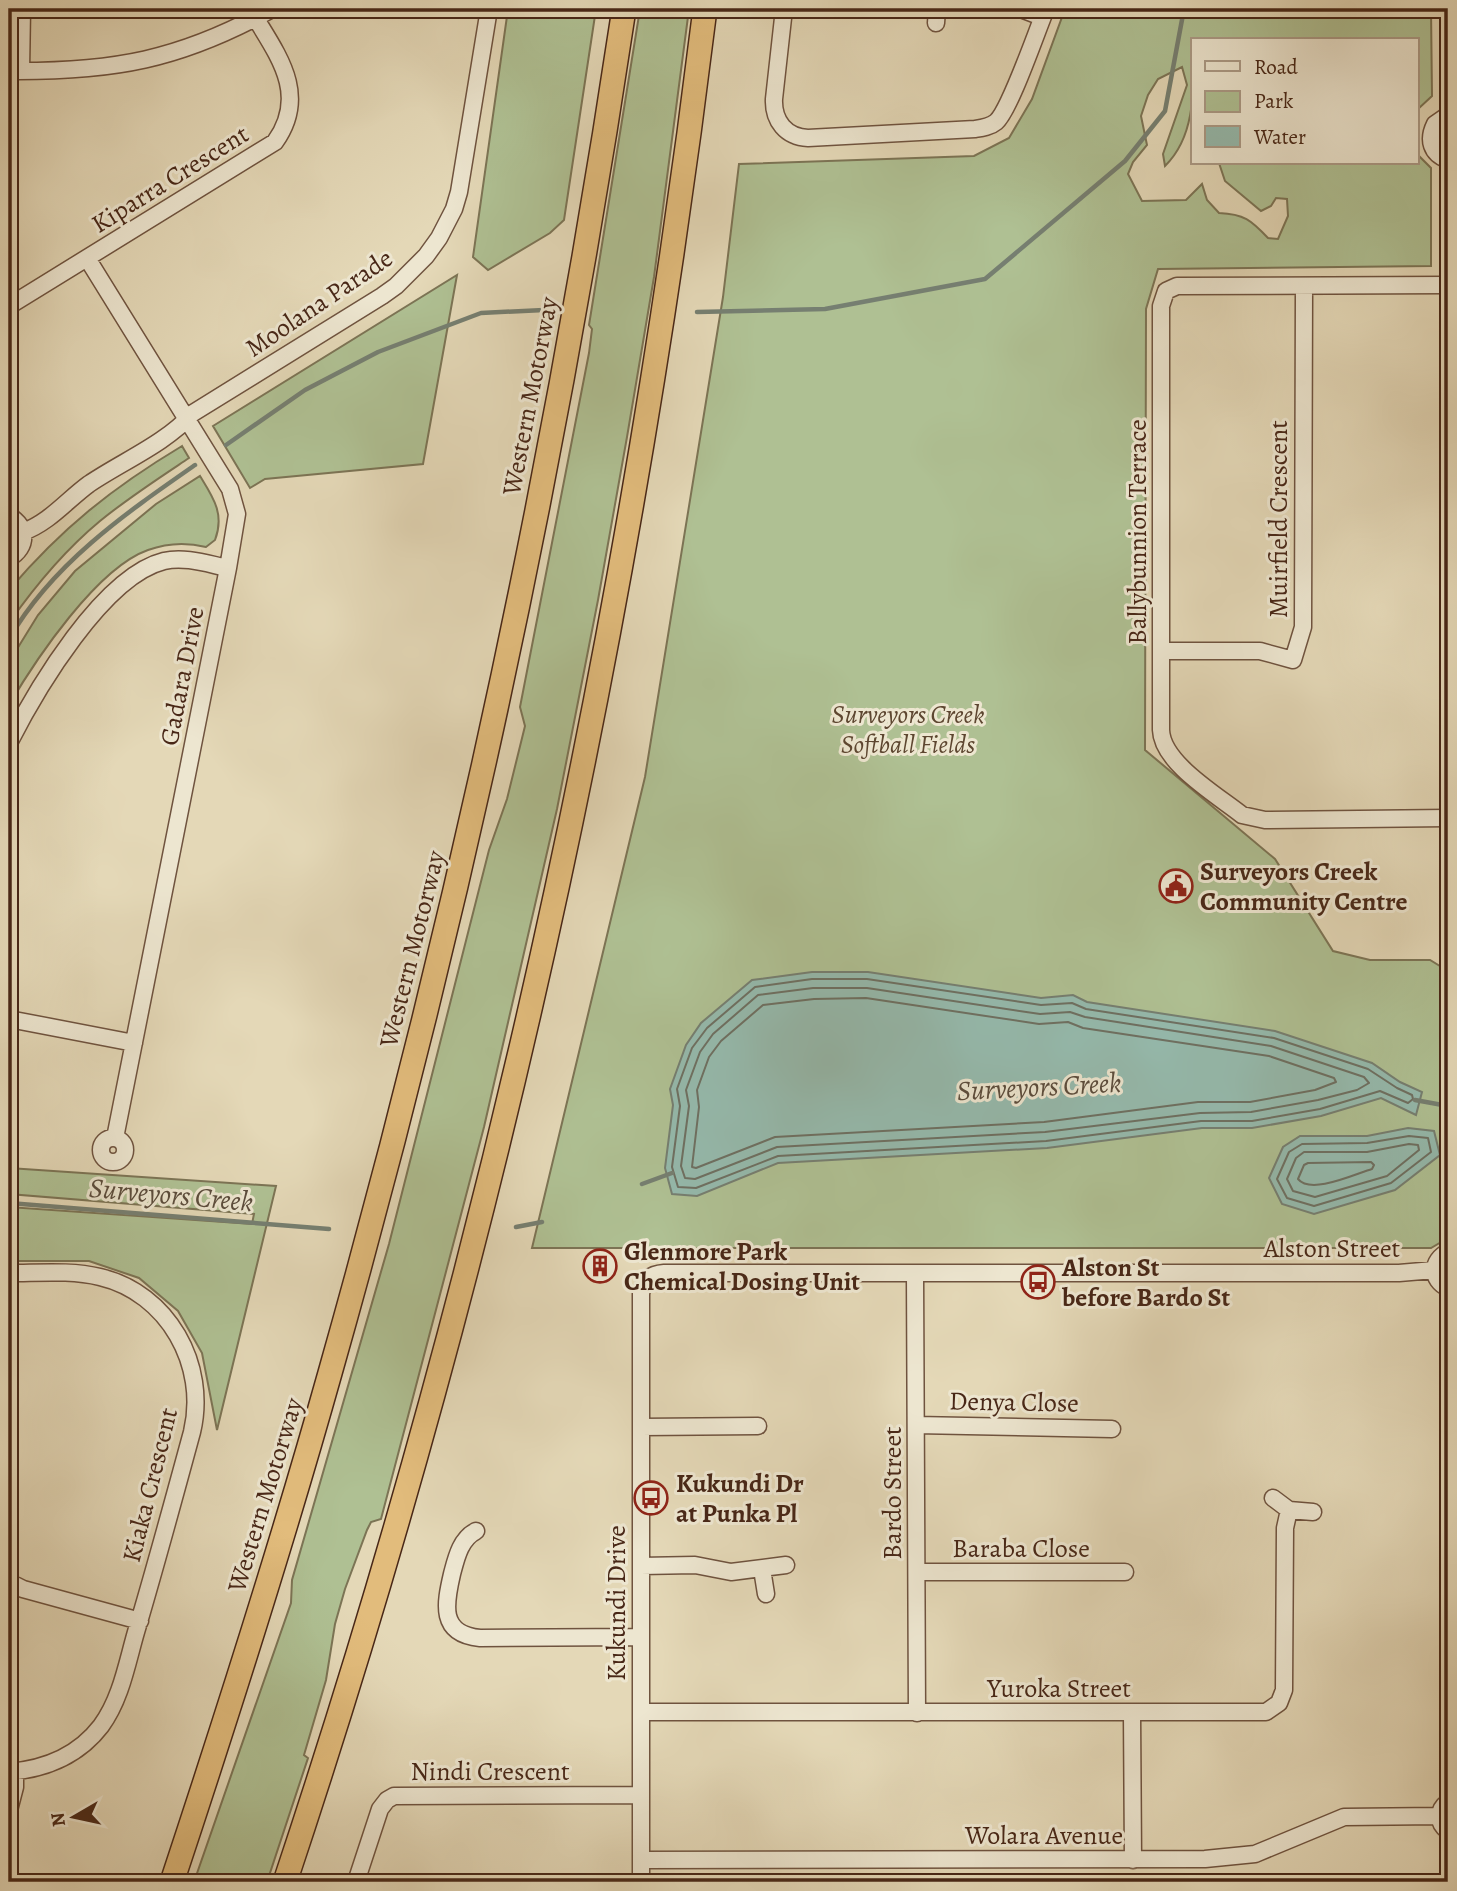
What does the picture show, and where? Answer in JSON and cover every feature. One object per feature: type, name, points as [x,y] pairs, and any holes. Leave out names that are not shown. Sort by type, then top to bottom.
[{"type":"highway","name":"Western Motorway","points":[[172,1882],[263,1599],[331,1371],[373,1218],[452,905],[544,475],[593,206],[624,9]]},
{"type":"highway","points":[[285,1882],[335,1730],[415,1459],[487,1197],[549,926],[592,725],[648,413],[705,9]]},
{"type":"street","points":[[22,9],[15,71],[74,71],[148,60],[204,43],[253,13],[272,9]]},
{"type":"street","name":"Moolana Parade","points":[[23,532],[45,522],[89,485],[180,427],[193,413],[382,296],[426,256],[448,223],[459,192],[489,9]]},
{"type":"street","points":[[784,9],[774,99],[775,113],[784,129],[798,137],[808,138],[975,129],[993,124],[1005,107],[1044,13],[1021,9]]},
{"type":"street","name":"Kiparra Crescent","points":[[9,306],[265,150],[280,135],[289,116],[290,87],[285,69],[253,13]]},
{"type":"street","points":[[1448,115],[1435,124],[1430,139],[1437,154],[1448,160]]},
{"type":"street","name":"Gadara Drive","points":[[88,258],[234,500],[237,520],[115,1138]]},
{"type":"street","name":"Ballybunnion Terrace","points":[[1448,285],[1177,286],[1170,288],[1163,296],[1161,306],[1161,730],[1164,746],[1176,762],[1242,815],[1259,820],[1448,818]]},
{"type":"street","name":"Muirfield Crescent","points":[[1162,651],[1260,651],[1293,660],[1303,627],[1304,287]]},
{"type":"street","points":[[9,516],[16,519],[23,532],[22,546],[9,558]]},
{"type":"street","points":[[9,743],[60,655],[94,613],[132,578],[149,567],[172,560],[187,560],[228,568]]},
{"type":"street","points":[[9,1019],[134,1043]]},
{"type":"street","points":[[1448,1252],[1437,1260],[1434,1270],[1438,1281],[1448,1288]]},
{"type":"street","name":"Alston Street","points":[[644,1282],[650,1276],[664,1273],[1399,1273],[1434,1270]]},
{"type":"street","name":"Kiaka Crescent","points":[[9,1273],[83,1274],[106,1278],[143,1296],[177,1333],[188,1357],[196,1391],[194,1423],[140,1621],[111,1710],[93,1736],[70,1754],[48,1765],[12,1772]]},
{"type":"street","name":"Bardo Street","points":[[915,1274],[917,1713]]},
{"type":"street","name":"Kukundi Drive","points":[[641,1882],[641,1294],[644,1282]]},
{"type":"street","name":"Denya Close","points":[[916,1425],[1112,1429]]},
{"type":"street","points":[[641,1427],[758,1426]]},
{"type":"street","points":[[1273,1498],[1289,1510],[1313,1512]]},
{"type":"street","name":"Yuroka Street","points":[[641,1712],[1260,1713],[1271,1710],[1279,1703],[1284,1690],[1285,1528],[1289,1510]]},
{"type":"street","points":[[476,1531],[468,1536],[460,1549],[446,1597],[447,1617],[459,1631],[480,1637],[641,1637]]},
{"type":"street","points":[[641,1566],[695,1565],[731,1572],[786,1565]]},
{"type":"street","points":[[762,1569],[766,1594]]},
{"type":"street","name":"Baraba Close","points":[[917,1572],[1125,1572]]},
{"type":"street","points":[[9,1578],[13,1584],[23,1589],[140,1621]]},
{"type":"street","points":[[1132,1713],[1133,1860]]},
{"type":"street","points":[[9,1810],[15,1787],[12,1772]]},
{"type":"street","name":"Nindi Crescent","points":[[356,1882],[380,1809],[394,1796],[641,1795]]},
{"type":"street","points":[[1444,1809],[1442,1825],[1448,1830]]},
{"type":"street","name":"Wolara Avenue","points":[[641,1860],[1133,1860],[1243,1857],[1263,1852],[1344,1817],[1444,1809]]},
{"type":"green space","points":[[508,9],[596,9],[564,220],[550,233],[488,270],[473,257]]},
{"type":"green space","points":[[640,9],[689,9],[654,277],[598,600],[557,809],[484,1127],[381,1519],[371,1522],[345,1589],[335,1624],[326,1680],[304,1755],[308,1758],[267,1882],[194,1882],[291,1603],[292,1580],[389,1244],[489,850],[507,799],[525,726],[520,707],[589,353],[592,329],[589,325]]},
{"type":"green space","name":"Surveyors Creek Softball Fields","points":[[1065,9],[1431,9],[1432,96],[1418,109],[1418,38],[1191,38],[1191,107],[1183,139],[1165,166],[1163,154],[1187,85],[1182,67],[1158,79],[1148,95],[1141,116],[1147,145],[1133,162],[1128,174],[1142,201],[1186,200],[1202,184],[1207,200],[1219,213],[1241,217],[1252,222],[1268,238],[1278,239],[1288,216],[1287,199],[1276,198],[1271,206],[1261,211],[1225,181],[1219,164],[1418,164],[1418,155],[1431,168],[1431,266],[1158,269],[1146,309],[1145,750],[1275,859],[1333,951],[1370,960],[1430,960],[1448,971],[1448,1238],[1431,1248],[532,1248],[645,777],[723,297],[739,164],[974,156],[1009,138],[1032,99]]},
{"type":"green space","points":[[457,275],[423,464],[265,479],[250,488],[213,426]]},
{"type":"green space","points":[[182,446],[189,458],[144,488],[87,532],[51,569],[9,623],[9,590],[49,547],[110,494]]},
{"type":"green space","points":[[200,476],[218,514],[215,540],[206,547],[177,544],[148,550],[128,560],[109,575],[51,640],[9,705],[9,662],[38,615],[75,571],[156,504]]},
{"type":"green space","points":[[9,1168],[276,1186],[217,1430],[202,1353],[178,1311],[139,1278],[89,1261],[9,1261],[9,1207],[252,1224],[254,1214],[9,1194]]},
{"type":"water","points":[[812,972],[868,972],[1041,998],[1073,995],[1087,1002],[1275,1031],[1372,1063],[1400,1082],[1422,1092],[1416,1115],[1381,1098],[1321,1116],[1252,1128],[1202,1128],[1047,1148],[778,1163],[697,1196],[672,1194],[665,1168],[673,1105],[670,1089],[686,1045],[701,1023],[752,980]]},
{"type":"water","points":[[1408,1128],[1434,1131],[1440,1155],[1395,1190],[1314,1214],[1282,1204],[1269,1178],[1283,1147],[1300,1136],[1367,1136]]},
{"type":"waterway","points":[[697,312],[825,309],[985,279],[1125,161],[1165,111],[1184,9]]},
{"type":"waterway","points":[[226,445],[305,390],[378,352],[481,313],[544,310]]},
{"type":"waterway","points":[[9,639],[46,587],[92,542],[195,465]]},
{"type":"waterway","name":"Surveyors Creek","points":[[1415,1100],[1448,1106]]},
{"type":"waterway","name":"Surveyors Creek","points":[[642,1184],[672,1173]]},
{"type":"waterway","name":"Surveyors Creek","points":[[9,1203],[329,1229]]},
{"type":"waterway","name":"Surveyors Creek","points":[[516,1227],[542,1222]]},
{"type":"place","name":"Surveyors Creek Community Centre","points":[[1176,886]]},
{"type":"place","name":"Glenmore Park Chemical Dosing Unit","points":[[600,1266]]},
{"type":"place","name":"Alston St before Bardo St","points":[[1038,1282]]},
{"type":"place","name":"Kukundi Dr at Punka Pl","points":[[651,1498]]}]
